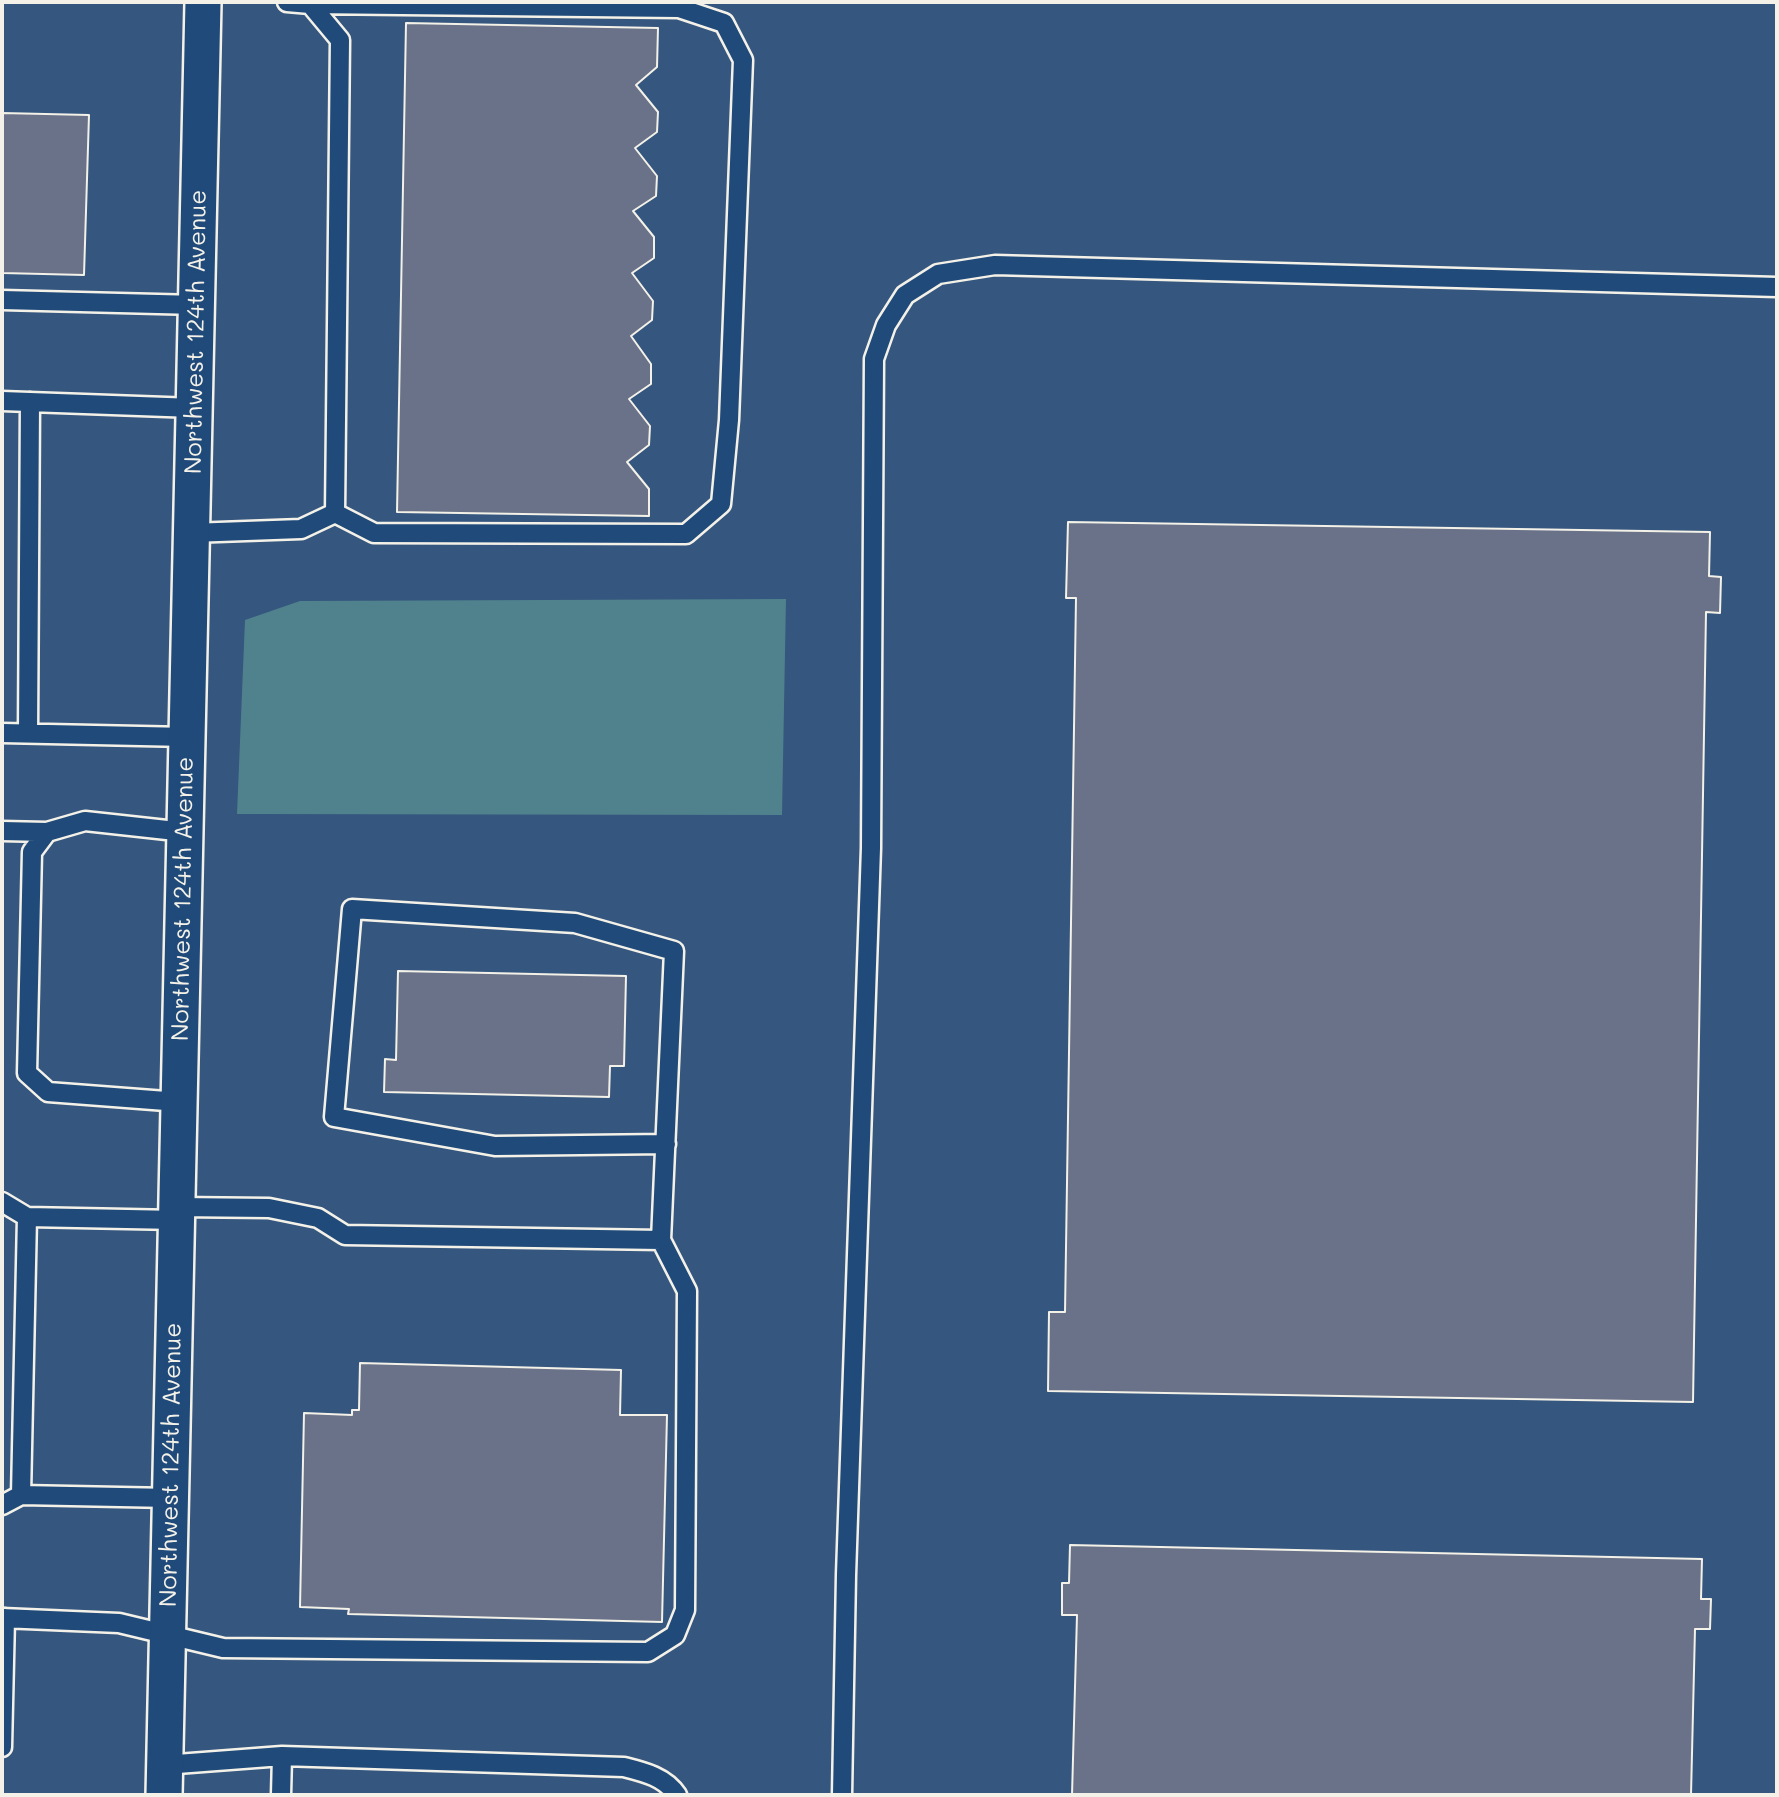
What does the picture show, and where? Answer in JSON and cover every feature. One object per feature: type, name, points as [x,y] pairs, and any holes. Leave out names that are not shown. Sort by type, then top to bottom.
[{"type":"street","name":"Northwest 124th Avenue","points":[[164,1780],[203,2]]},
{"type":"lane","points":[[287,2],[679,8],[724,23],[743,60],[729,420],[721,504],[686,534],[374,533],[335,513]]},
{"type":"lane","points":[[310,4],[340,40],[335,513]]},
{"type":"lane","points":[[842,1795],[846,1575],[871,848],[874,359],[886,325],[905,295],[938,274],[995,265],[1777,287]]},
{"type":"lane","points":[[2,300],[197,305]]},
{"type":"lane","points":[[2,401],[194,408]]},
{"type":"lane","points":[[28,733],[30,402]]},
{"type":"lane","points":[[191,533],[301,529],[335,513]]},
{"type":"lane","points":[[2,733],[187,737]]},
{"type":"lane","points":[[2,831],[47,832],[85,821],[185,832]]},
{"type":"lane","points":[[47,832],[32,852],[27,1073],[48,1092],[179,1102]]},
{"type":"lane","points":[[2,1746],[3,1618],[119,1623],[223,1648],[648,1652],[675,1635],[685,1610],[687,1291],[661,1240],[666,1144],[674,951],[575,923],[352,909],[334,1117],[495,1146],[666,1144]]},
{"type":"lane","points":[[2,1202],[27,1217],[177,1214],[269,1208],[318,1218],[345,1235],[661,1240]]},
{"type":"lane","points":[[21,1494],[27,1217]]},
{"type":"lane","points":[[2,1505],[21,1494],[170,1498]]},
{"type":"lane","points":[[281,1795],[282,1756]]},
{"type":"lane","points":[[164,1780],[282,1756],[624,1767],[652,1774],[672,1788],[677,1795]]},
{"type":"shaded area","points":[[2,2],[1777,2],[1777,1795],[2,1795]]},
{"type":"green space","points":[[786,599],[782,815],[237,814],[245,620],[300,601]]},
{"type":"building","points":[[406,23],[658,28],[657,67],[636,85],[658,112],[657,132],[635,148],[657,176],[656,196],[633,211],[654,237],[654,258],[632,273],[653,301],[652,320],[631,336],[651,364],[651,384],[629,399],[650,426],[649,445],[627,462],[649,489],[649,516],[397,512]]},
{"type":"building","points":[[2,113],[89,115],[84,275],[2,273]]},
{"type":"building","points":[[1068,522],[1710,532],[1709,576],[1721,577],[1720,613],[1706,612],[1693,1402],[1048,1391],[1049,1312],[1065,1312],[1076,598],[1066,598]]},
{"type":"building","points":[[398,971],[626,976],[624,1066],[610,1066],[609,1097],[384,1092],[385,1059],[396,1060]]},
{"type":"building","points":[[360,1363],[621,1370],[620,1415],[667,1415],[662,1622],[348,1614],[349,1609],[300,1607],[304,1413],[352,1415],[352,1410],[359,1410]]},
{"type":"building","points":[[1070,1545],[1702,1559],[1701,1599],[1711,1599],[1710,1629],[1695,1629],[1691,1795],[1072,1795],[1077,1615],[1062,1615],[1062,1583],[1069,1583]]}]
